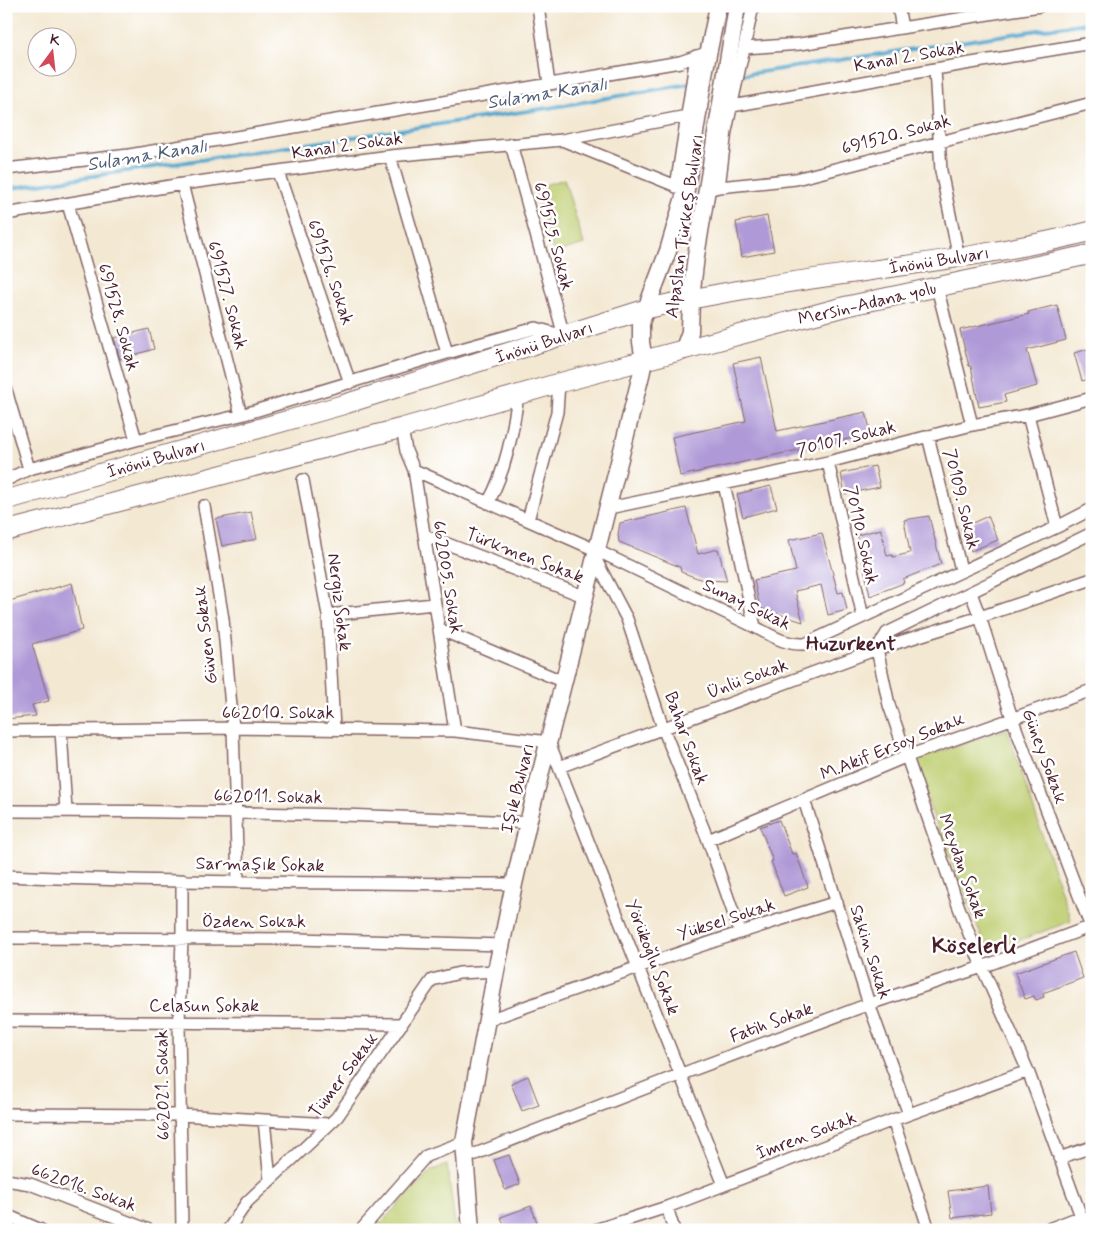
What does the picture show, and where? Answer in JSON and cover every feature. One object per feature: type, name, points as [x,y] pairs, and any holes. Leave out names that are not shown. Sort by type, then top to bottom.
[{"type":"highway","name":"İnönü Bulvarı","points":[[6,500],[323,411],[646,309],[690,298],[959,258],[1092,231]]},
{"type":"highway","name":"Mersin-Adana yolu","points":[[644,361],[846,306],[1092,254]]},
{"type":"highway","name":"İnönü Bulvarı","points":[[6,531],[402,428],[644,361]]},
{"type":"main road","points":[[700,64],[718,6]]},
{"type":"main road","points":[[737,6],[737,46]]},
{"type":"main road","name":"Alpaslan Türkeş Bulvarı","points":[[683,350],[690,332],[690,298],[729,103],[737,46]]},
{"type":"main road","name":"Alpaslan Türkeş Bulvarı","points":[[644,361],[640,342],[641,322],[668,251],[681,188],[692,106],[700,64]]},
{"type":"main road","name":"Işık Bulvarı","points":[[471,1230],[464,1150],[496,971],[528,823],[609,508],[644,361]]},
{"type":"street","points":[[538,6],[549,84]]},
{"type":"street","points":[[729,103],[740,66],[737,46],[753,6]]},
{"type":"street","points":[[898,6],[902,28]]},
{"type":"street","points":[[737,46],[800,44],[902,28],[990,10],[1040,6]]},
{"type":"street","name":"Kanal 2. Sokak","points":[[729,103],[1092,43]]},
{"type":"street","points":[[6,169],[129,155],[680,62],[700,64]]},
{"type":"street","points":[[935,69],[941,172],[959,258]]},
{"type":"street","name":"691520. Sokak","points":[[713,188],[796,179],[1092,103]]},
{"type":"street","points":[[562,140],[692,106],[681,188]]},
{"type":"street","name":"Kanal 2. Sokak","points":[[6,214],[182,184],[390,156],[562,140],[681,188]]},
{"type":"street","name":"691525. Sokak","points":[[511,144],[564,336]]},
{"type":"street","points":[[390,156],[447,353]]},
{"type":"street","name":"691526. Sokak","points":[[278,172],[350,383]]},
{"type":"street","name":"691527. Sokak","points":[[182,184],[242,415]]},
{"type":"street","name":"691528. Sokak","points":[[68,204],[136,440]]},
{"type":"street","points":[[937,287],[972,425]]},
{"type":"street","points":[[6,480],[29,469],[136,440],[242,415],[536,328],[564,336]]},
{"type":"street","points":[[528,520],[557,412],[559,383]]},
{"type":"street","points":[[6,390],[29,469]]},
{"type":"street","points":[[488,503],[496,488],[513,432],[518,395]]},
{"type":"street","name":"70107. Sokak","points":[[609,508],[828,462],[972,425],[1028,415],[1092,398]]},
{"type":"street","points":[[1028,415],[1057,527]]},
{"type":"street","name":"662005. Sokak","points":[[402,428],[406,451],[414,470],[455,731]]},
{"type":"street","name":"70109. Sokak","points":[[928,436],[961,570]]},
{"type":"street","name":"70110. Sokak","points":[[828,462],[863,617]]},
{"type":"street","name":"Sunay Sokak","points":[[414,470],[528,520],[597,555],[793,645],[805,644],[1092,509]]},
{"type":"street","name":"Nergiz Sokak","points":[[303,480],[328,616],[334,729]]},
{"type":"street","points":[[724,484],[755,627]]},
{"type":"street","name":"Güven Sokak","points":[[204,506],[223,619],[233,728],[238,882]]},
{"type":"street","points":[[876,649],[887,634],[1092,533]]},
{"type":"street","name":"Türkmen Sokak","points":[[424,535],[586,597]]},
{"type":"street","name":"Bahar Sokak","points":[[597,555],[627,619],[663,728],[708,840],[740,932]]},
{"type":"street","name":"Ünlü Sokak","points":[[559,767],[876,649],[1092,579]]},
{"type":"street","name":"Güney Sokak","points":[[971,593],[1012,718],[1091,927]]},
{"type":"street","points":[[328,616],[434,604]]},
{"type":"street","points":[[438,629],[564,682]]},
{"type":"street","name":"Meydan Sokak","points":[[876,649],[889,705],[905,756],[982,967],[1028,1071],[1086,1230]]},
{"type":"street","name":"M.Akif Ersoy Sokak","points":[[708,840],[905,756],[1092,690]]},
{"type":"street","name":"662010. Sokak","points":[[6,730],[233,728],[455,731],[549,742]]},
{"type":"street","points":[[61,730],[66,811]]},
{"type":"street","name":"Yörükoğlu Sokak","points":[[549,742],[724,1185]]},
{"type":"street","name":"Sakin Sokak","points":[[804,800],[869,1004],[909,1114]]},
{"type":"street","name":"662011. Sokak","points":[[6,811],[236,812],[438,818],[528,823]]},
{"type":"street","name":"Sarmaşık Sokak","points":[[6,876],[238,882],[514,884]]},
{"type":"street","name":"662021. Sokak","points":[[182,880],[179,1022],[182,1230]]},
{"type":"street","name":"Yüksel Sokak","points":[[486,1022],[639,966],[837,902]]},
{"type":"street","name":"Fatih Sokak","points":[[361,1230],[426,1156],[464,1150],[679,1075],[869,1004],[982,967],[1091,927]]},
{"type":"street","name":"Özden Sokak","points":[[6,938],[298,939],[502,945]]},
{"type":"street","name":"Tümer Sokak","points":[[228,1230],[247,1202],[337,1117],[432,980],[459,972],[496,971]]},
{"type":"street","name":"Celasun Sokak","points":[[6,1022],[402,1024]]},
{"type":"street","name":"İmren Sokak","points":[[595,1230],[667,1208],[892,1120],[1028,1071]]},
{"type":"street","points":[[6,1114],[181,1116],[329,1124]]},
{"type":"street","points":[[264,1120],[270,1180]]},
{"type":"street","points":[[892,1120],[929,1230]]},
{"type":"street","points":[[1059,1158],[1092,1147]]},
{"type":"street","name":"662016. Sokak","points":[[6,1180],[30,1184],[149,1230]]},
{"type":"street","points":[[667,1208],[674,1230]]},
{"type":"street","points":[[6,1215],[22,1226],[41,1230]]},
{"type":"street","points":[[1046,1230],[1082,1216]]},
{"type":"green space","points":[[564,179],[584,244],[554,253],[535,188]]},
{"type":"green space","points":[[1007,729],[1071,921],[988,952],[911,761]]},
{"type":"green space","points":[[447,1165],[456,1230],[374,1230],[432,1170]]},
{"type":"building","points":[[767,216],[774,251],[742,257],[736,222]]},
{"type":"building","points":[[1057,305],[1066,340],[1027,350],[1037,386],[1004,395],[1006,402],[979,407],[971,366],[969,366],[960,330],[1029,314],[1028,312]]},
{"type":"building","points":[[149,329],[154,349],[120,359],[114,338]]},
{"type":"building","points":[[1092,348],[1092,378],[1082,381],[1074,353]]},
{"type":"building","points":[[761,357],[777,431],[866,412],[871,434],[680,476],[672,437],[746,421],[733,363]]},
{"type":"building","points":[[875,466],[880,487],[845,494],[841,473]]},
{"type":"building","points":[[771,486],[777,508],[743,517],[737,494]]},
{"type":"building","points":[[686,508],[698,554],[718,549],[727,581],[703,580],[681,572],[680,567],[619,542],[620,523]]},
{"type":"building","points":[[251,512],[257,539],[222,546],[216,519]]},
{"type":"building","points":[[929,516],[941,564],[903,579],[904,583],[870,596],[857,535],[881,529],[887,556],[892,555],[893,557],[910,553],[904,520]]},
{"type":"building","points":[[988,516],[998,540],[971,551],[961,528]]},
{"type":"building","points":[[822,533],[838,593],[843,592],[847,610],[828,615],[821,585],[795,591],[803,622],[760,608],[754,580],[796,571],[789,540]]},
{"type":"building","points":[[72,583],[82,630],[32,644],[49,701],[32,705],[36,716],[6,719],[6,602]]},
{"type":"building","points":[[779,820],[792,854],[796,853],[808,887],[784,896],[760,827]]},
{"type":"building","points":[[1074,952],[1083,978],[1043,993],[1044,997],[1036,1000],[1034,996],[1025,999],[1015,973]]},
{"type":"building","points":[[528,1076],[539,1105],[522,1111],[511,1083]]},
{"type":"building","points":[[509,1155],[520,1184],[505,1190],[494,1160]]},
{"type":"building","points":[[988,1186],[991,1213],[952,1218],[948,1191]]},
{"type":"building","points":[[531,1206],[538,1225],[525,1230],[506,1230],[501,1217]]},
{"type":"waterway","name":"Sulama Kanalı","points":[[741,75],[1092,22]]},
{"type":"waterway","name":"Sulama Kanalı","points":[[6,189],[548,108],[689,84]]},
{"type":"district","name":"Huzurkent","points":[[851,643]]},
{"type":"district","name":"Köselerli","points":[[974,945]]}]
